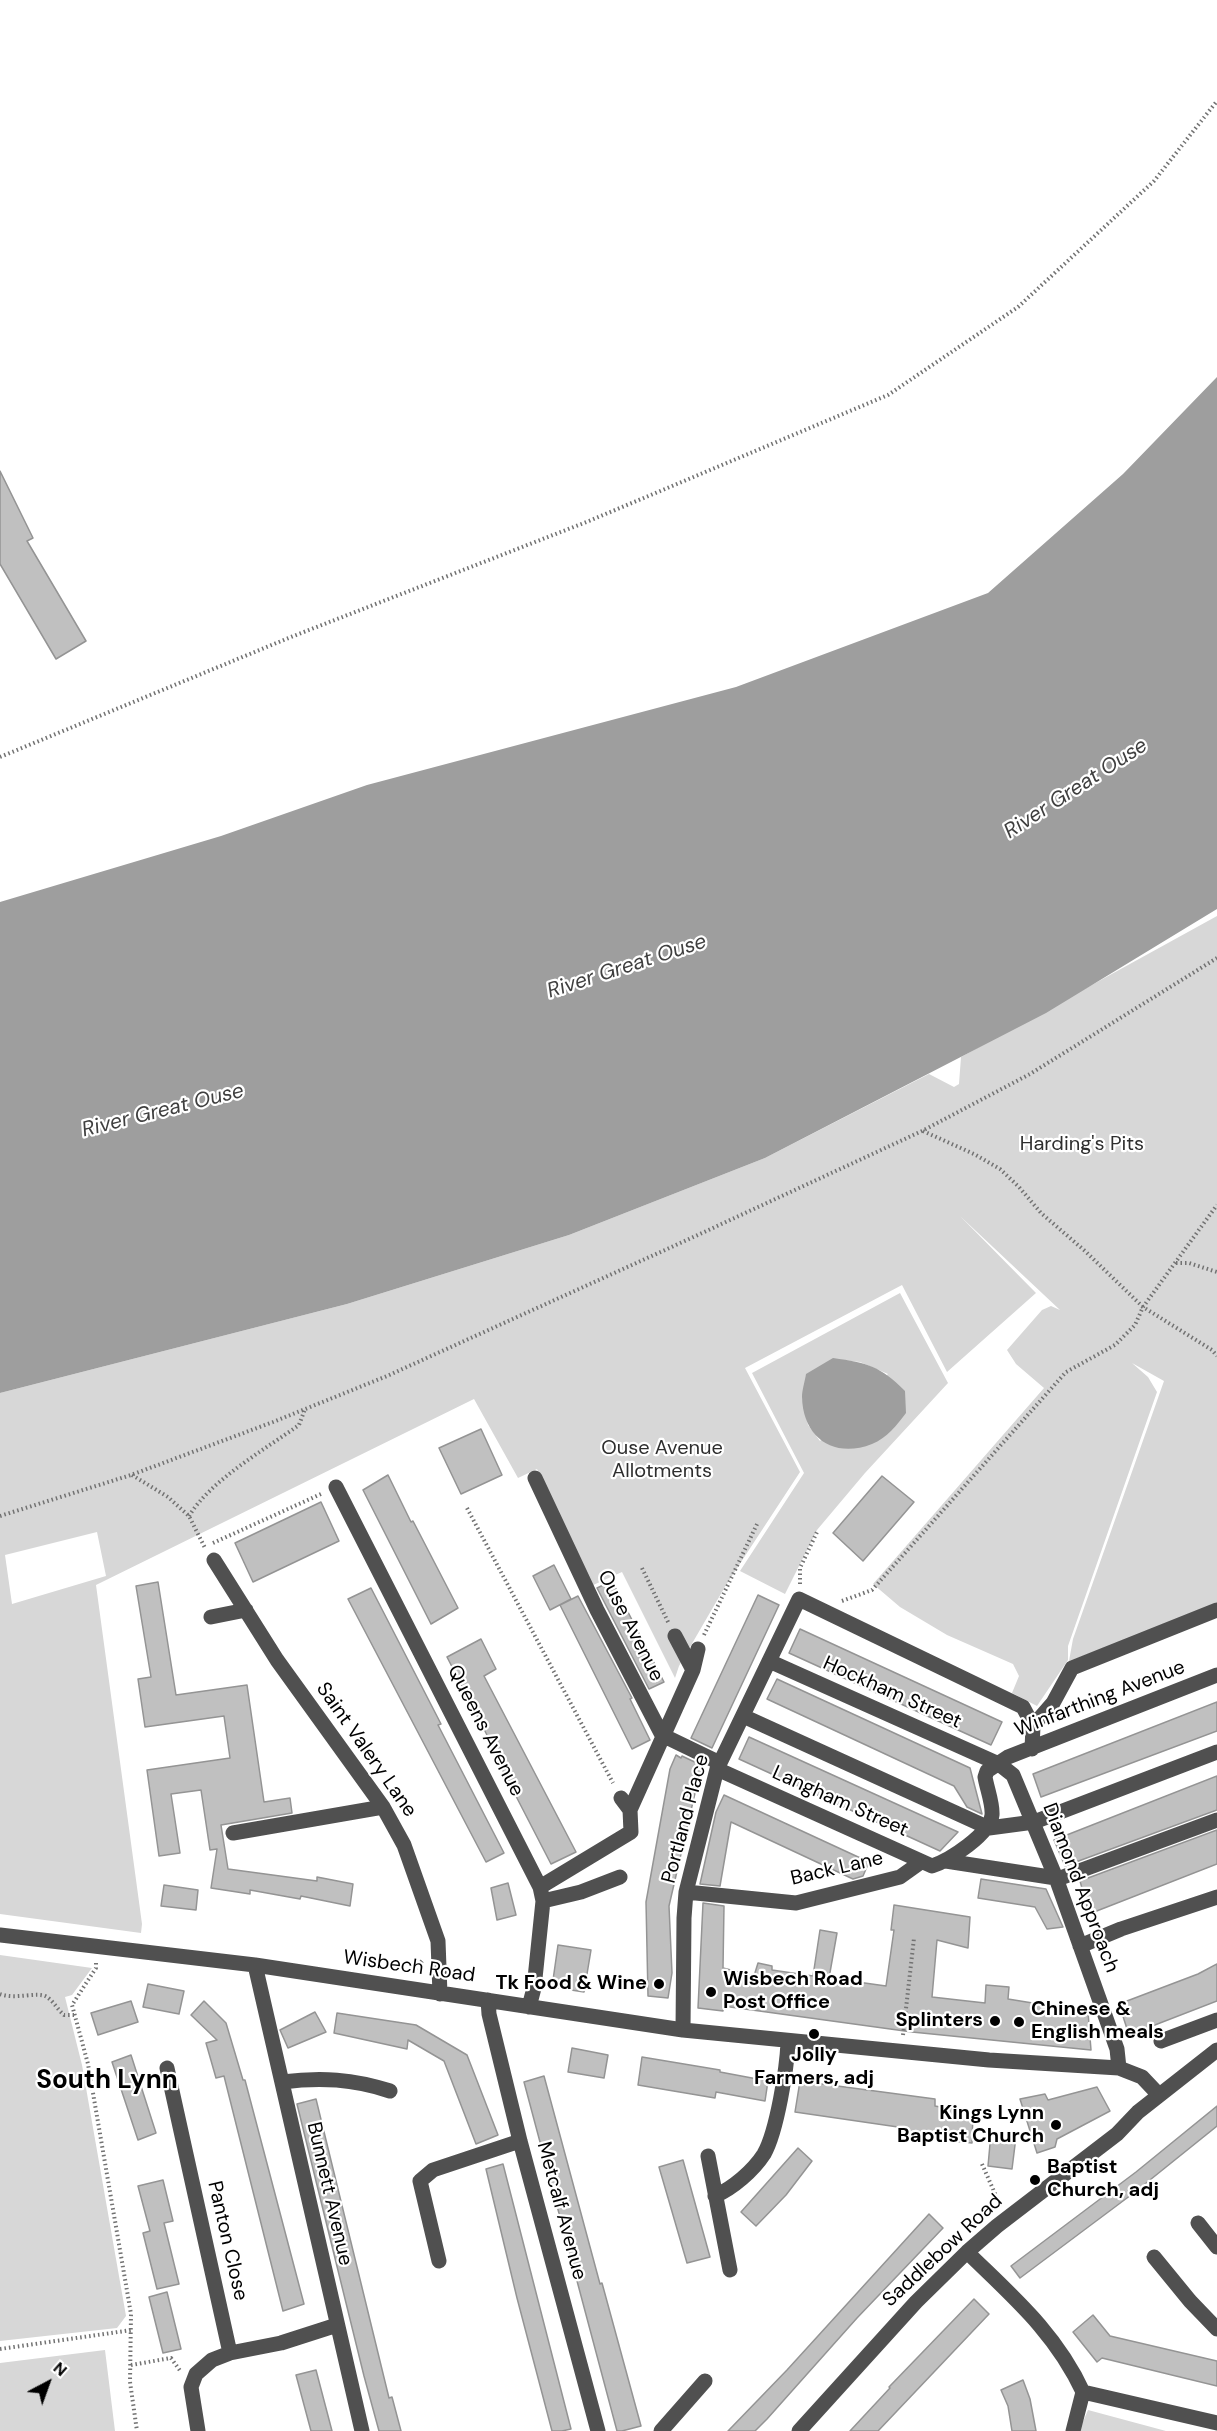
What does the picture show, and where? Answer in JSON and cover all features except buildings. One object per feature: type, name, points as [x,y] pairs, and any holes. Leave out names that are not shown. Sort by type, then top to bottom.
[{"type":"street","name":"Ouse Avenue","points":[[535,1478],[597,1610],[662,1735]]},
{"type":"street","name":"Queens Avenue","points":[[336,1487],[541,1894]]},
{"type":"street","name":"Saint Valery Lane","points":[[214,1560],[277,1660],[383,1807],[404,1845],[438,1941],[440,1994]]},
{"type":"street","points":[[799,1599],[1023,1707],[1034,1726]]},
{"type":"street","name":"Portland Place","points":[[683,2030],[686,1892],[719,1766],[799,1599]]},
{"type":"street","points":[[211,1617],[246,1610]]},
{"type":"street","points":[[1032,1749],[1034,1726],[1053,1703],[1072,1668],[1217,1610]]},
{"type":"street","points":[[675,1636],[693,1670]]},
{"type":"street","points":[[541,1894],[631,1833],[626,1804],[693,1670],[698,1649]]},
{"type":"street","name":"Hockham Street","points":[[769,1660],[999,1764]]},
{"type":"street","name":"Winfarthing Avenue","points":[[999,1764],[1008,1757],[1217,1675]]},
{"type":"street","points":[[743,1716],[988,1828]]},
{"type":"street","points":[[662,1735],[719,1766]]},
{"type":"street","points":[[946,1861],[988,1828],[1034,1822],[1217,1752]]},
{"type":"street","points":[[988,1828],[992,1814],[985,1777],[987,1771],[999,1764]]},
{"type":"street","name":"Diamond Approach","points":[[999,1764],[1012,1775],[1034,1822],[1117,2049],[1119,2068]]},
{"type":"street","name":"Langham Street","points":[[719,1766],[932,1866],[946,1861],[1056,1878]]},
{"type":"street","points":[[233,1833],[383,1807]]},
{"type":"street","points":[[1056,1878],[1217,1820]]},
{"type":"street","name":"Back Lane","points":[[686,1892],[796,1903],[900,1877],[921,1862]]},
{"type":"street","points":[[541,1894],[581,1892],[620,1877]]},
{"type":"street","points":[[529,2007],[534,1988],[541,1894]]},
{"type":"street","points":[[1080,1946],[1121,1929],[1217,1897]]},
{"type":"street","name":"Wisbech Road","points":[[0,1935],[255,1965],[683,2030],[989,2060],[1119,2068],[1142,2077],[1159,2095]]},
{"type":"street","name":"Bunnett Avenue","points":[[255,1965],[362,2431]]},
{"type":"street","name":"Metcalf Avenue","points":[[488,2000],[520,2141],[598,2431]]},
{"type":"street","points":[[1161,2041],[1217,2020]]},
{"type":"street","points":[[716,2196],[731,2188],[762,2156],[770,2142],[788,2062],[788,2042]]},
{"type":"street","points":[[1159,2095],[1217,2050]]},
{"type":"street","name":"Panton Close","points":[[167,2068],[230,2353]]},
{"type":"street","points":[[282,2082],[315,2078],[366,2083],[390,2091]]},
{"type":"street","name":"Saddlebow Road","points":[[799,2431],[916,2302],[967,2252],[997,2226],[1117,2134],[1159,2095]]},
{"type":"street","points":[[439,2261],[420,2181],[433,2170],[520,2141]]},
{"type":"street","points":[[708,2156],[730,2270]]},
{"type":"street","points":[[1198,2223],[1217,2247]]},
{"type":"street","points":[[967,2252],[1028,2312],[1066,2357],[1083,2392],[1073,2431]]},
{"type":"street","points":[[1154,2257],[1190,2301],[1217,2329]]},
{"type":"street","points":[[198,2431],[191,2387],[196,2374],[212,2360],[230,2353],[281,2343],[336,2325]]},
{"type":"street","points":[[661,2431],[705,2381]]},
{"type":"street","points":[[1083,2392],[1217,2423]]},
{"type":"path","points":[[0,757],[291,637],[589,521],[888,395],[1018,307],[1154,181],[1217,101]]},
{"type":"path","points":[[0,1516],[131,1475],[387,1376],[922,1131],[1042,1068],[1217,958]]},
{"type":"path","points":[[922,1131],[1000,1169],[1020,1187],[1041,1213],[1143,1306],[1212,1350],[1217,1356]]},
{"type":"path","points":[[834,1600],[846,1601],[872,1590],[1066,1372],[1115,1345],[1135,1325],[1143,1306],[1217,1204]]},
{"type":"path","points":[[1175,1263],[1189,1263],[1217,1272]]},
{"type":"path","points":[[189,1516],[197,1503],[211,1489],[299,1425],[306,1408]]},
{"type":"path","points":[[131,1475],[168,1497],[189,1516],[204,1547],[214,1560]]},
{"type":"path","points":[[204,1547],[336,1487]]},
{"type":"path","points":[[467,1508],[626,1804]]},
{"type":"path","points":[[698,1649],[758,1521]]},
{"type":"path","points":[[799,1599],[800,1568],[817,1532]]},
{"type":"path","points":[[642,1568],[675,1636]]},
{"type":"path","points":[[903,2036],[914,1938]]},
{"type":"path","points":[[86,1961],[96,1963],[96,1968],[72,2005],[88,2064],[131,2314],[130,2382],[137,2431]]},
{"type":"path","points":[[0,1995],[22,1998],[41,1995],[52,2001],[64,2015],[74,2015]]},
{"type":"path","points":[[982,2164],[1002,2209]]},
{"type":"path","points":[[0,2349],[132,2330]]},
{"type":"path","points":[[130,2365],[171,2358],[191,2387]]},
{"type":"green space","points":[[1217,916],[1217,1606],[1069,1661],[1073,1639],[1164,1381],[1132,1363],[1148,1377],[1157,1392],[1068,1646],[1068,1660],[1037,1706],[1012,1693],[1019,1676],[1013,1664],[947,1635],[900,1607],[873,1584],[1044,1388],[1016,1364],[1007,1350],[1042,1310],[1051,1306],[1060,1310],[960,1216],[1036,1293],[947,1372],[902,1285],[745,1368],[800,1472],[726,1585],[679,1666],[675,1678],[622,1572],[591,1586],[537,1469],[518,1478],[474,1399],[96,1585],[142,1924],[141,1933],[0,1914],[0,1393],[347,1304],[569,1235],[765,1158],[929,1074],[954,1087],[959,1084],[961,1057]],"holes":[[[97,1532],[106,1576],[12,1604],[5,1555]]]},
{"type":"green space","points":[[900,1293],[948,1383],[865,1473],[817,1530],[785,1594],[740,1571],[804,1473],[752,1373]],"holes":[[[833,1359],[860,1362],[888,1374],[820,1441],[808,1425],[802,1397]]]},
{"type":"green space","points":[[0,1955],[92,1968],[72,1995],[65,1997],[82,2065],[126,2316],[117,2328],[0,2341]]},
{"type":"green space","points":[[105,2350],[115,2431],[0,2431],[0,2363]]},
{"type":"green space","points":[[1088,2410],[1166,2431],[1079,2431]]},
{"type":"water","name":"River Great Ouse","points":[[1217,377],[1217,909],[1046,1013],[765,1158],[569,1235],[347,1304],[0,1393],[0,902],[221,836],[367,785],[736,687],[988,593],[1123,474]]},
{"type":"water","points":[[833,1358],[873,1367],[905,1391],[906,1413],[891,1431],[872,1444],[845,1449],[833,1447],[815,1434],[808,1424],[802,1397],[806,1374]]},
{"type":"place","name":"Tk Food & Wine","points":[[659,1984]]},
{"type":"place","name":"Wisbech Road Post Office","points":[[711,1992]]},
{"type":"place","name":"Splinters","points":[[995,2021]]},
{"type":"place","name":"Chinese & English meals","points":[[1019,2022]]},
{"type":"place","name":"Jolly Farmers, adj","points":[[814,2034]]},
{"type":"place","name":"Kings Lynn Baptist Church","points":[[1056,2125]]},
{"type":"place","name":"Baptist Church, adj","points":[[1035,2180]]},
{"type":"district","name":"South Lynn","points":[[107,2081]]},
{"type":"park label","name":"Harding's Pits","points":[[1082,1145]]},
{"type":"park label","name":"Ouse Avenue Allotments","points":[[662,1460]]}]
